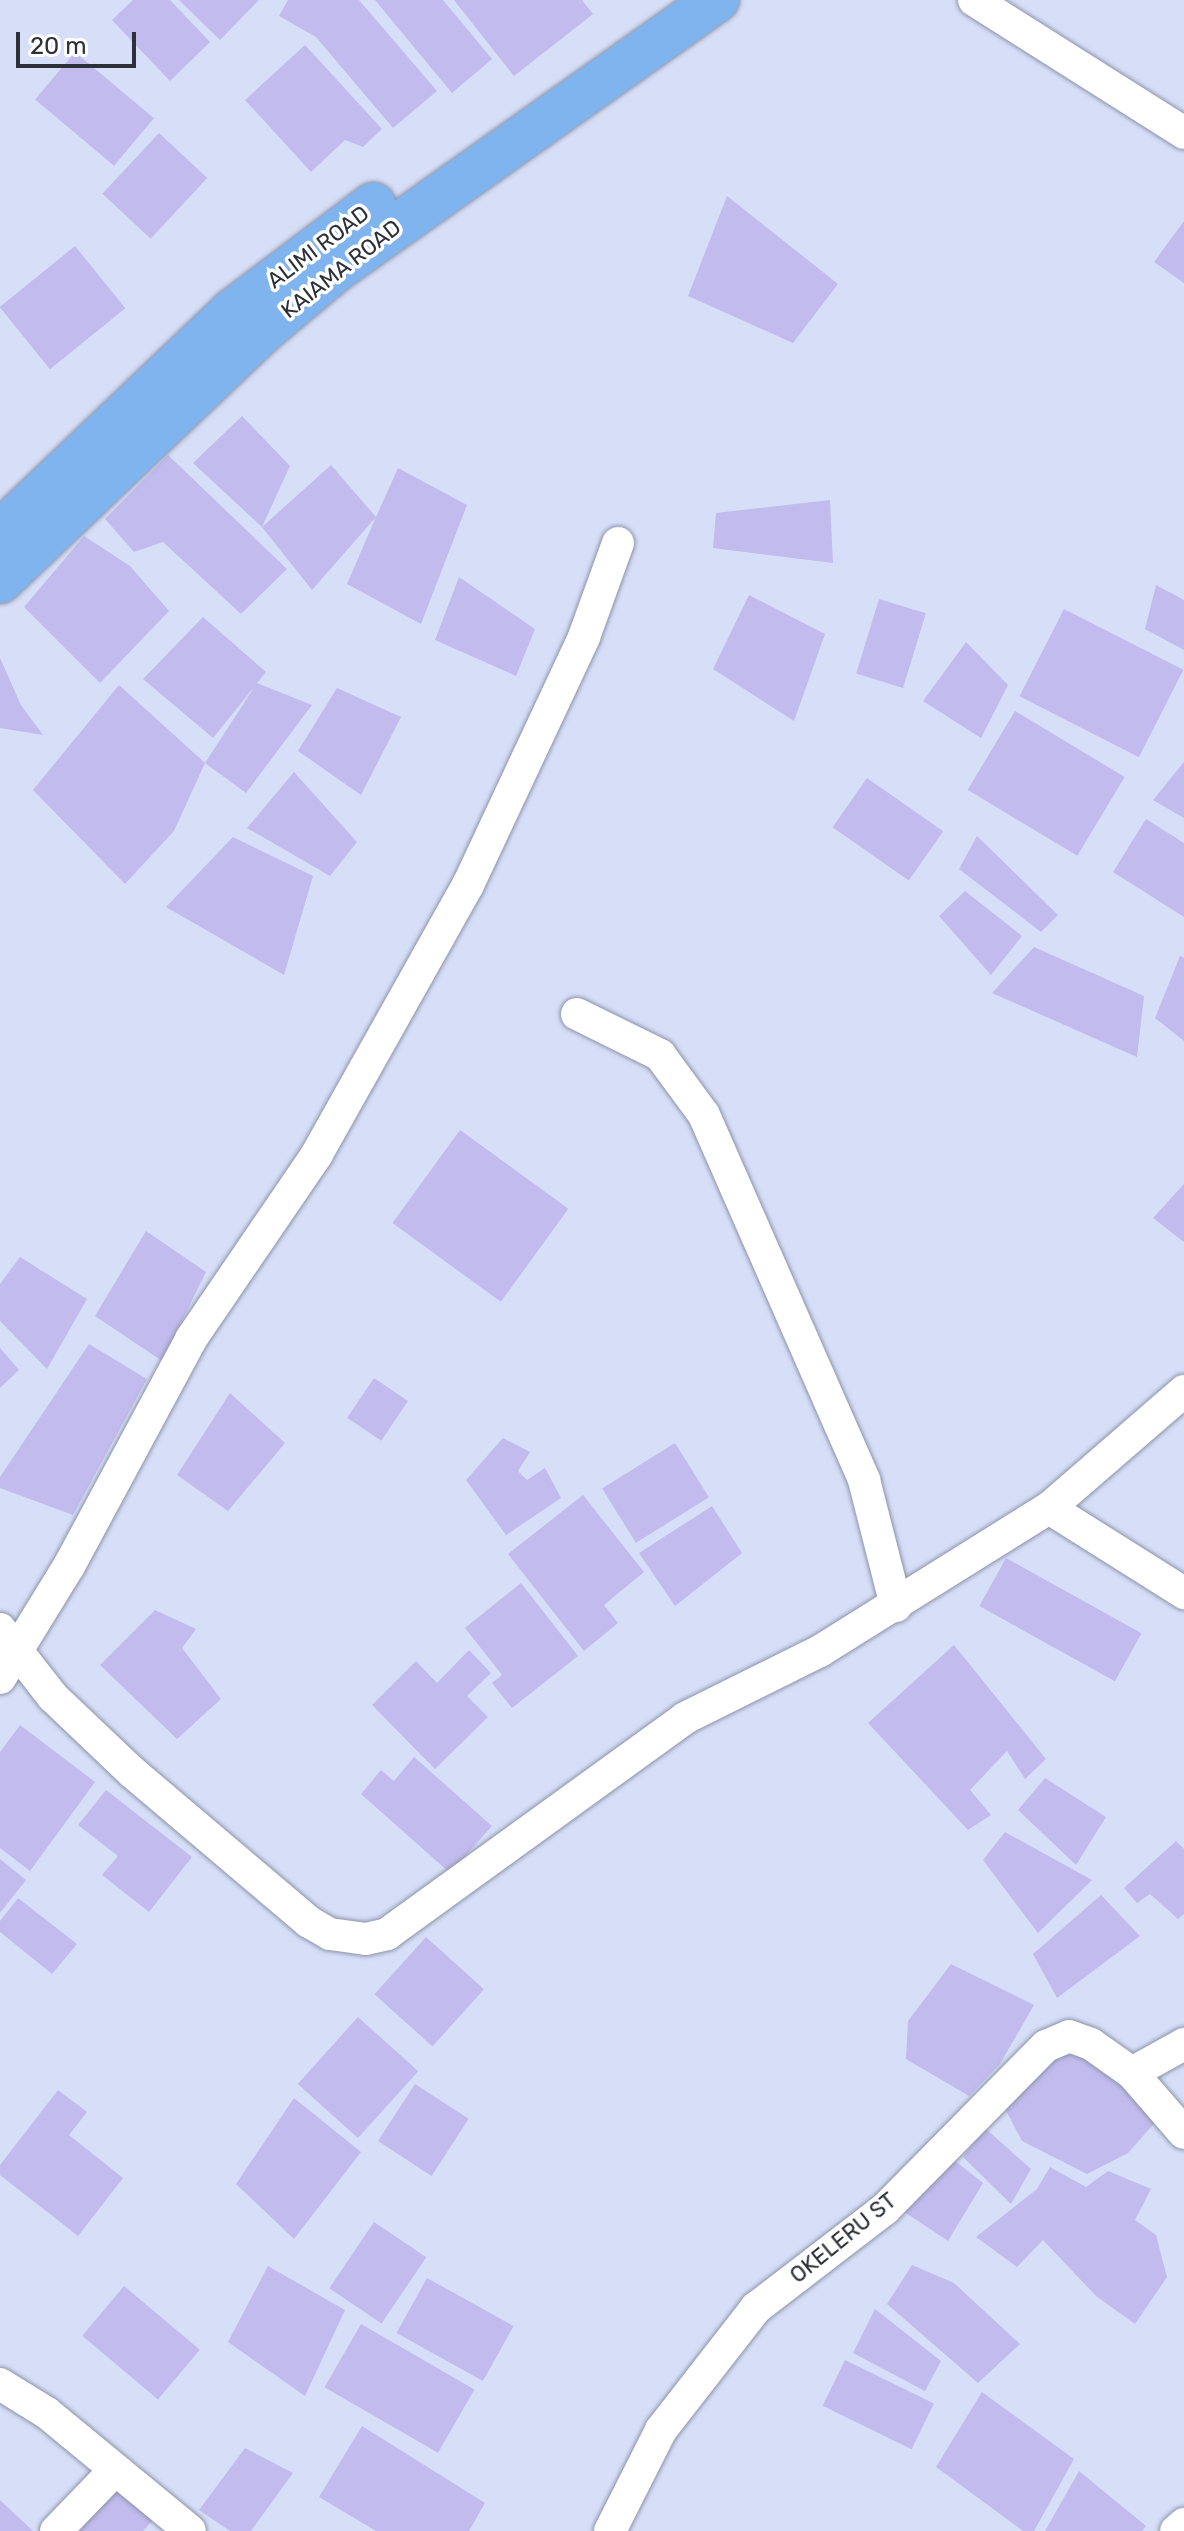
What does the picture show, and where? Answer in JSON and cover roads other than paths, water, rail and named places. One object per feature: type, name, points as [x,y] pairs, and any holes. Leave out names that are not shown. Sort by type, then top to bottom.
[{"type":"highway","name":"ALIMI ROAD","points":[[0,533],[256,293],[667,0]]},
{"type":"highway","name":"KAIAMA ROAD","points":[[0,581],[259,334],[335,270],[717,0]]},
{"type":"street","points":[[974,0],[1184,133]]},
{"type":"street","points":[[618,543],[584,637],[468,885],[317,1154],[191,1339],[6,1653],[132,1772],[309,1922],[330,1934],[366,1939],[387,1934],[685,1718],[896,1606],[1049,1508],[1184,1391]]},
{"type":"street","points":[[577,1014],[660,1055],[704,1115],[864,1480],[896,1606]]},
{"type":"street","points":[[1049,1508],[1184,1593]]},
{"type":"street","name":"OKELERU ST","points":[[610,2531],[661,2430],[756,2308],[885,2209],[1011,2076],[1069,2036],[1132,2073]]},
{"type":"street","points":[[1184,2044],[1132,2073],[1184,2133]]},
{"type":"street","points":[[0,2384],[47,2413],[190,2531]]},
{"type":"street","points":[[56,2531],[115,2470]]},
{"type":"street","points":[[1176,2531],[1184,2524]]}]
